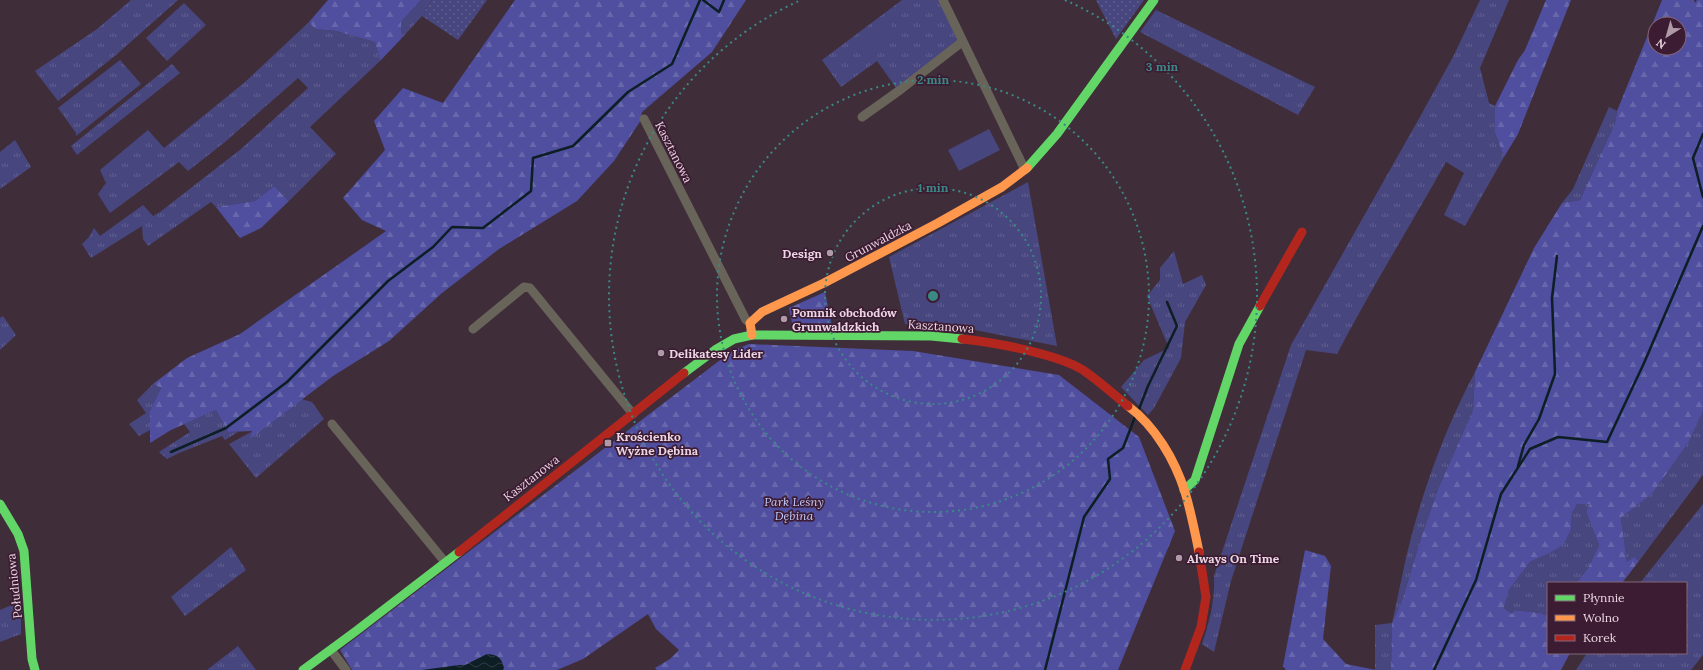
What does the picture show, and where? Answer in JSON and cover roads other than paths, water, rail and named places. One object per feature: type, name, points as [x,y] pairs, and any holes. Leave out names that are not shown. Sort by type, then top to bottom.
[{"type":"street","points":[[944,0],[962,42],[1026,170]]},
{"type":"street","name":"Grunwaldzka","points":[[750,323],[762,312],[824,283],[938,224],[1002,187],[1026,170],[1057,134],[1154,0]]},
{"type":"street","points":[[862,117],[962,42]]},
{"type":"street","name":"Kasztanowa","points":[[644,119],[746,318],[750,323]]},
{"type":"street","points":[[1184,491],[1195,480],[1239,344],[1302,232]]},
{"type":"street","points":[[473,329],[524,287],[530,288],[633,414]]},
{"type":"street","points":[[750,323],[752,335]]},
{"type":"street","name":"Kasztanowa","points":[[303,670],[445,562],[522,500],[715,350],[734,339],[752,335],[931,336],[975,340],[1036,353],[1063,361],[1082,370],[1136,411],[1162,444],[1175,467],[1184,491],[1202,564],[1206,597],[1201,626],[1185,670]]},
{"type":"street","points":[[332,424],[445,562]]},
{"type":"street","name":"Południowa","points":[[0,504],[18,534],[24,551],[32,659],[35,670]]},
{"type":"street","points":[[331,650],[346,670]]},
{"type":"street","points":[[28,670],[32,659]]},
{"type":"water","points":[[487,654],[494,655],[500,659],[503,664],[503,670],[422,670],[465,665]]},
{"type":"waterway","points":[[171,452],[226,428],[287,382],[388,281],[433,247],[452,227],[483,228],[531,191],[533,158],[573,146],[628,92],[672,64],[700,0]]},
{"type":"waterway","points":[[703,0],[719,12],[724,0]]},
{"type":"waterway","points":[[1703,134],[1693,158],[1703,197]]},
{"type":"waterway","points":[[1434,670],[1476,580],[1501,494],[1530,449],[1558,437],[1607,442],[1644,363],[1703,226]]},
{"type":"waterway","points":[[1518,466],[1524,445],[1539,419],[1555,374],[1552,298],[1557,256]]},
{"type":"waterway","points":[[1139,409],[1148,386],[1177,326],[1167,302]]},
{"type":"waterway","points":[[1045,670],[1084,517],[1110,479],[1108,459],[1123,448],[1135,417]]},
{"type":"place","name":"Design","points":[[830,253]]},
{"type":"place","name":"Pomnik obchodów Grunwaldzkich","points":[[784,319]]},
{"type":"place","name":"Delikatesy Lider","points":[[661,353]]},
{"type":"place","name":"Krościenko Wyżne Dębina","points":[[608,443]]},
{"type":"place","name":"Always On Time","points":[[1179,558]]},
{"type":"park label","name":"Park Leśny Dębina","points":[[794,508]]}]
